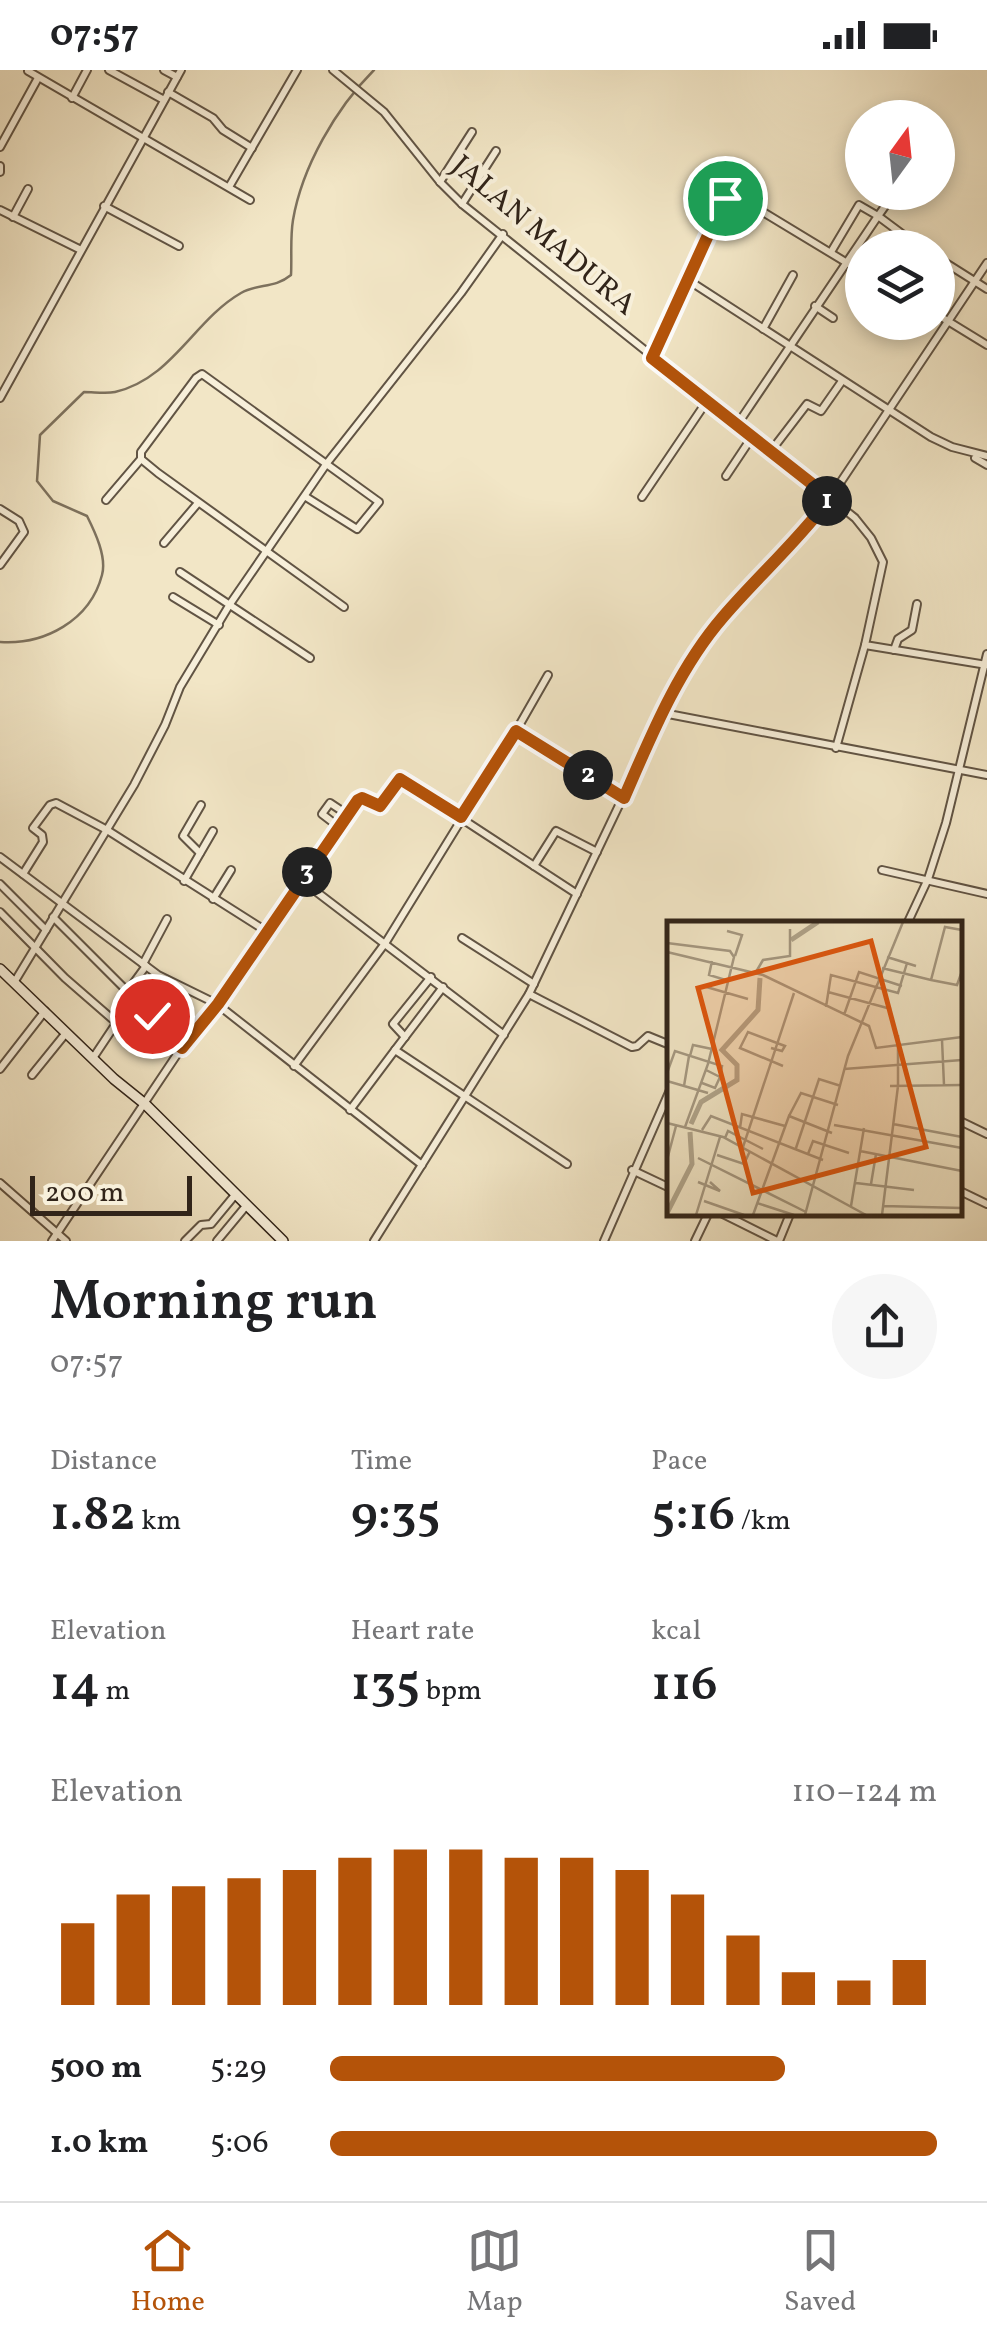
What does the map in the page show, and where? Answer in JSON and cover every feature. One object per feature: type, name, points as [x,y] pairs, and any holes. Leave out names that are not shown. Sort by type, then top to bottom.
[{"type":"main road","points":[[0,969],[145,1104],[283,1241]]},
{"type":"street","points":[[72,98],[87,70]]},
{"type":"street","points":[[109,70],[213,118],[252,148]]},
{"type":"street","points":[[0,398],[179,73],[164,70]]},
{"type":"street","points":[[229,187],[296,70]]},
{"type":"street","name":"JALAN MADURA","points":[[334,70],[384,112],[462,204],[855,518],[883,562],[865,646]]},
{"type":"street","points":[[28,71],[250,200]]},
{"type":"street","points":[[0,147],[38,78]]},
{"type":"street","points":[[440,182],[472,132]]},
{"type":"street","points":[[462,204],[496,151]]},
{"type":"street","points":[[14,217],[28,189]]},
{"type":"street","points":[[652,358],[729,194],[845,261]]},
{"type":"street","points":[[831,252],[859,205],[897,230]]},
{"type":"street","points":[[104,206],[179,246]]},
{"type":"street","points":[[869,230],[882,210]]},
{"type":"street","points":[[1,213],[80,250]]},
{"type":"street","points":[[15,981],[107,830],[165,725],[180,687],[230,604],[327,464],[461,293],[502,234]]},
{"type":"street","points":[[955,310],[987,262]]},
{"type":"street","points":[[737,425],[845,265]]},
{"type":"street","points":[[955,269],[987,289]]},
{"type":"street","points":[[763,329],[793,274]]},
{"type":"street","points":[[688,280],[888,411],[941,442],[987,456]]},
{"type":"street","points":[[816,306],[832,318]]},
{"type":"street","points":[[955,324],[987,345]]},
{"type":"street","points":[[374,1241],[529,994],[662,713],[701,646],[723,617],[804,533],[935,340]]},
{"type":"street","points":[[106,500],[202,374],[378,498],[379,503],[357,529],[306,498]]},
{"type":"street","points":[[771,452],[807,404],[821,411],[842,381]]},
{"type":"street","points":[[642,498],[707,401]]},
{"type":"street","points":[[726,476],[752,436]]},
{"type":"street","points":[[975,458],[987,465]]},
{"type":"street","points":[[140,459],[344,607]]},
{"type":"street","points":[[164,543],[198,502]]},
{"type":"street","points":[[0,509],[19,522],[24,532],[0,565]]},
{"type":"street","points":[[180,572],[310,658]]},
{"type":"street","points":[[173,597],[219,625]]},
{"type":"street","points":[[894,650],[898,639],[913,628],[917,604]]},
{"type":"street","points":[[836,748],[865,646],[986,665]]},
{"type":"street","points":[[908,921],[928,880],[987,654]]},
{"type":"street","points":[[294,1066],[386,942],[548,675]]},
{"type":"street","points":[[662,713],[987,775]]},
{"type":"street","points":[[516,731],[624,798]]},
{"type":"street","points":[[52,1241],[182,1048],[218,1004],[360,798],[380,806],[400,779],[577,894]]},
{"type":"street","points":[[340,826],[324,816],[322,810],[330,803],[348,815]]},
{"type":"street","points":[[24,874],[43,842],[42,835],[33,828],[52,804],[72,810],[107,830],[266,931]]},
{"type":"street","points":[[200,853],[183,836],[201,805]]},
{"type":"street","points":[[184,881],[214,831]]},
{"type":"street","points":[[534,866],[556,831],[597,852]]},
{"type":"street","points":[[0,858],[145,965],[218,1004],[422,1165]]},
{"type":"street","points":[[214,899],[231,870]]},
{"type":"street","points":[[882,870],[987,894]]},
{"type":"street","points":[[301,880],[504,1035]]},
{"type":"street","points":[[0,884],[46,930]]},
{"type":"street","points":[[0,912],[65,978],[118,1024]]},
{"type":"street","points":[[54,917],[152,1016],[151,1027],[182,1048]]},
{"type":"street","points":[[93,1058],[118,1024],[166,920]]},
{"type":"street","points":[[462,938],[534,984]]},
{"type":"street","points":[[405,1037],[393,1024],[431,978]]},
{"type":"street","points":[[350,1110],[443,987]]},
{"type":"street","points":[[529,994],[632,1047],[646,1036],[667,1044]]},
{"type":"street","points":[[0,1069],[45,1012]]},
{"type":"street","points":[[32,1076],[67,1032]]},
{"type":"street","points":[[395,1050],[567,1164]]},
{"type":"street","points":[[604,1241],[667,1096]]},
{"type":"street","points":[[962,1122],[987,1134]]},
{"type":"street","points":[[632,1170],[667,1187]]},
{"type":"street","points":[[0,1183],[66,1241]]},
{"type":"street","points":[[962,1192],[987,1204]]},
{"type":"street","points":[[185,1241],[201,1225],[211,1224],[235,1195]]},
{"type":"street","points":[[217,1241],[246,1206]]},
{"type":"street","points":[[696,1241],[707,1216]]},
{"type":"street","points":[[727,1216],[778,1241],[789,1216]]},
{"type":"waterway","points":[[0,642],[33,639],[63,627],[87,605],[102,575],[102,553],[87,516],[53,501],[37,481],[40,435],[84,392],[111,393],[135,385],[168,362],[224,304],[247,290],[291,275],[293,220],[304,180],[334,120],[374,70]]},
{"type":"route","points":[[152,1016],[151,1027],[182,1048],[218,1004],[358,800],[380,806],[397,780],[404,780],[461,817],[516,731],[624,798],[662,713],[701,646],[723,617],[804,533],[830,498],[652,358],[725,198]]}]
